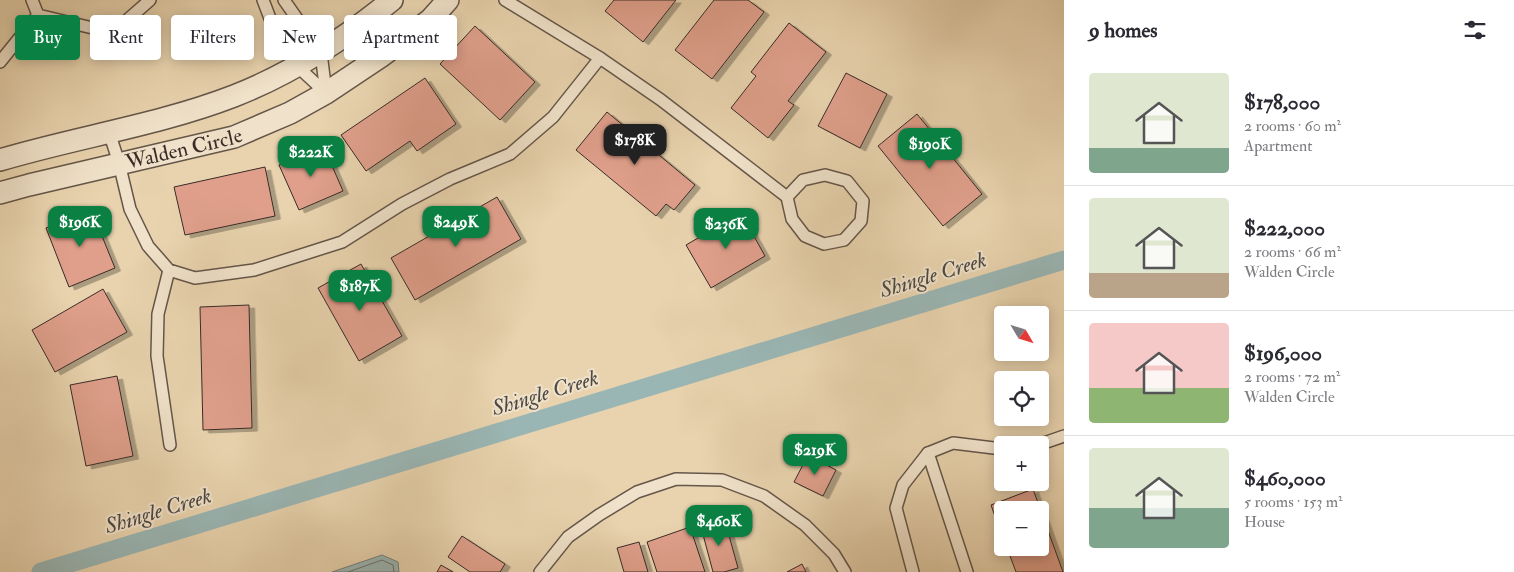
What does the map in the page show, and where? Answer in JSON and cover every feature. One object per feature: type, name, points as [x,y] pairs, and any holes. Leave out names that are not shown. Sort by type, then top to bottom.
[{"type":"street","name":"Walden Circle","points":[[334,44],[392,0]]},
{"type":"street","name":"Walden Circle","points":[[0,193],[234,137],[290,113],[326,93],[380,57],[430,20],[448,0]]},
{"type":"street","name":"Walden Circle","points":[[0,160],[165,118],[234,96],[308,60]]},
{"type":"lane","points":[[32,0],[38,15]]},
{"type":"lane","points":[[80,25],[101,30],[124,22],[150,0]]},
{"type":"lane","points":[[263,0],[276,34],[297,66],[326,93]]},
{"type":"lane","points":[[284,0],[294,15]]},
{"type":"lane","points":[[505,0],[600,58],[661,100],[787,197],[792,219],[805,236],[824,244],[844,240],[861,221],[863,201],[847,182],[825,175],[803,180],[787,197]]},
{"type":"lane","points":[[0,62],[15,43]]},
{"type":"lane","points":[[109,132],[130,209],[148,246],[169,270],[195,278],[254,270],[342,242],[402,204],[450,179],[510,154],[553,117],[600,58]]},
{"type":"lane","points":[[322,60],[326,93]]},
{"type":"lane","points":[[169,270],[158,314],[157,356],[170,445]]},
{"type":"lane","points":[[1049,441],[1064,436]]},
{"type":"lane","points":[[913,572],[896,508],[903,485],[928,452],[953,443],[994,448]]},
{"type":"lane","points":[[928,452],[967,572]]},
{"type":"lane","points":[[540,572],[568,537],[599,515],[637,492],[676,479],[722,480],[764,496],[805,525],[834,554],[845,572]]},
{"type":"water","points":[[382,555],[398,562],[399,572],[332,572]]},
{"type":"building","points":[[614,0],[676,0],[643,42],[605,11]]},
{"type":"building","points":[[714,0],[748,0],[764,12],[712,79],[675,50]]},
{"type":"building","points":[[789,23],[826,52],[788,101],[794,105],[768,138],[731,108],[756,76],[751,72]]},
{"type":"building","points":[[475,26],[535,82],[500,120],[440,64],[444,60],[457,60],[457,46]]},
{"type":"building","points":[[846,73],[887,94],[860,148],[818,126]]},
{"type":"building","points":[[425,78],[456,124],[417,151],[410,141],[366,171],[341,135]]},
{"type":"building","points":[[607,112],[695,185],[674,210],[666,204],[656,216],[576,150]]},
{"type":"building","points":[[917,114],[982,194],[943,226],[878,146]]},
{"type":"building","points":[[323,145],[343,191],[299,210],[279,165]]},
{"type":"building","points":[[265,167],[275,216],[185,235],[174,187]]},
{"type":"building","points":[[497,197],[521,239],[415,300],[391,258]]},
{"type":"building","points":[[91,209],[115,268],[69,287],[46,228]]},
{"type":"building","points":[[741,213],[765,256],[711,288],[686,245]]},
{"type":"building","points":[[361,264],[402,336],[359,361],[318,288]]},
{"type":"building","points":[[103,289],[127,332],[55,372],[32,330]]},
{"type":"building","points":[[249,305],[252,428],[203,430],[200,307]]},
{"type":"building","points":[[117,376],[133,456],[86,466],[70,385]]},
{"type":"building","points":[[808,455],[836,470],[823,496],[794,482]]},
{"type":"building","points":[[1028,491],[1034,491],[1037,501],[1002,501]]},
{"type":"building","points":[[725,521],[738,568],[724,572],[713,572],[701,527]]},
{"type":"building","points":[[690,527],[705,572],[657,572],[647,542]]},
{"type":"building","points":[[1049,533],[1063,572],[1016,572],[1010,556],[1049,556]]},
{"type":"building","points":[[462,536],[505,564],[500,572],[470,572],[448,557]]},
{"type":"building","points":[[639,542],[648,572],[624,572],[617,548]]},
{"type":"building","points":[[802,564],[806,572],[787,572]]},
{"type":"building","points":[[441,565],[453,572],[437,572]]},
{"type":"waterway","name":"Shingle Creek","points":[[41,572],[1064,260]]}]
